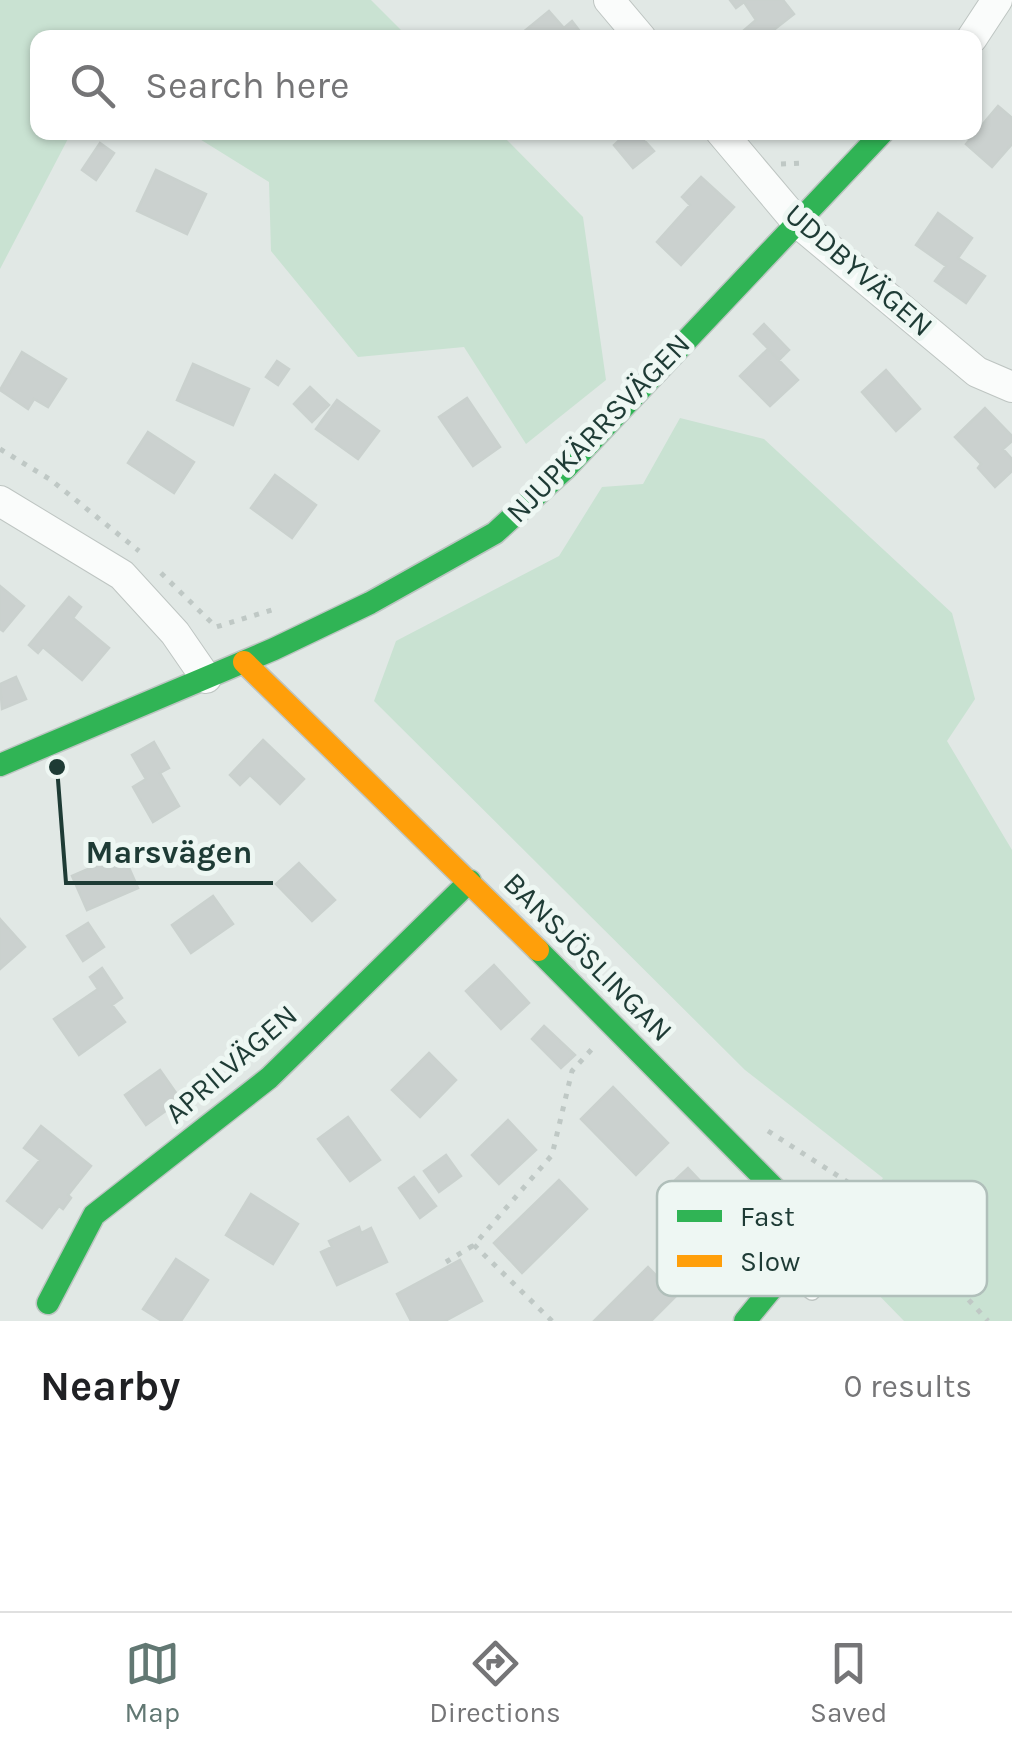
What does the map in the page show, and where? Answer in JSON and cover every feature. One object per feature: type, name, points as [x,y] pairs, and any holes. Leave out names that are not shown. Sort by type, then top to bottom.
[{"type":"street","points":[[609,0],[634,30]]},
{"type":"street","points":[[977,30],[996,0]]},
{"type":"street","name":"UDDBYVÄGEN","points":[[729,140],[796,221],[977,372],[1012,388]]},
{"type":"street","name":"NJUPKÄRRSVÄGEN","points":[[0,765],[370,604],[495,533],[566,468],[875,140]]},
{"type":"street","points":[[0,502],[122,576],[176,634],[206,678]]},
{"type":"street","name":"BANSJÖSLINGAN","points":[[244,662],[470,881],[768,1181]]},
{"type":"street","name":"APRILVÄGEN","points":[[48,1303],[94,1215],[269,1078],[470,881]]},
{"type":"street","points":[[745,1321],[766,1296]]},
{"type":"path","points":[[763,181],[781,164],[820,162]]},
{"type":"path","points":[[0,449],[52,480],[126,538],[216,627],[277,608]]},
{"type":"path","points":[[446,1262],[474,1244],[552,1155],[572,1071],[614,1025]]},
{"type":"path","points":[[474,1244],[552,1321]]},
{"type":"path","points":[[965,1296],[988,1321]]},
{"type":"green space","points":[[0,0],[371,0],[401,30],[30,30],[30,140],[67,140],[0,269]]},
{"type":"green space","points":[[201,140],[507,140],[583,217],[606,380],[526,444],[464,347],[358,357],[271,251],[269,182]]},
{"type":"green space","points":[[680,418],[764,439],[952,613],[975,699],[947,741],[1012,850],[1012,1321],[904,1321],[880,1296],[987,1296],[987,1181],[881,1181],[883,1178],[745,1070],[374,701],[396,641],[559,556],[602,487],[643,484]]},
{"type":"building","points":[[730,0],[783,0],[794,14],[774,30],[744,30],[756,20],[744,2],[736,8]]},
{"type":"building","points":[[549,11],[564,28],[572,21],[579,30],[526,30]]},
{"type":"building","points":[[998,106],[1012,118],[1012,144],[992,167],[966,144],[969,140],[982,140],[982,125]]},
{"type":"building","points":[[620,140],[644,140],[654,151],[633,168],[614,145]]},
{"type":"building","points":[[100,143],[114,153],[96,180],[82,170]]},
{"type":"building","points":[[156,170],[206,194],[187,234],[137,211]]},
{"type":"building","points":[[701,177],[734,207],[681,265],[657,242],[690,205],[682,197]]},
{"type":"building","points":[[938,213],[972,238],[958,258],[985,276],[966,303],[935,281],[946,266],[916,245]]},
{"type":"building","points":[[764,324],[789,350],[779,360],[754,334]]},
{"type":"building","points":[[768,349],[798,380],[770,406],[740,376]]},
{"type":"building","points":[[22,352],[66,379],[48,407],[34,399],[28,409],[0,390]]},
{"type":"building","points":[[277,361],[289,369],[278,385],[266,377]]},
{"type":"building","points":[[193,364],[249,389],[233,425],[177,400]]},
{"type":"building","points":[[886,370],[920,409],[896,431],[862,392]]},
{"type":"building","points":[[310,387],[329,405],[312,422],[294,404]]},
{"type":"building","points":[[467,398],[500,447],[473,466],[439,417]]},
{"type":"building","points":[[337,400],[379,431],[358,459],[316,429]]},
{"type":"building","points":[[985,408],[1012,436],[1003,449],[1012,459],[1012,471],[995,487],[978,468],[981,464],[955,437]]},
{"type":"building","points":[[148,432],[194,462],[174,493],[128,463]]},
{"type":"building","points":[[275,475],[316,505],[292,538],[251,508]]},
{"type":"building","points":[[0,586],[24,606],[3,631],[0,629]]},
{"type":"building","points":[[69,597],[81,607],[73,618],[109,648],[82,680],[43,647],[38,653],[29,645]]},
{"type":"building","points":[[16,677],[26,699],[2,709],[0,684]]},
{"type":"building","points":[[263,740],[304,779],[280,804],[250,775],[240,785],[230,775]]},
{"type":"building","points":[[154,742],[169,768],[160,773],[179,806],[153,822],[133,787],[146,779],[132,755]]},
{"type":"building","points":[[123,854],[138,888],[87,910],[72,876]]},
{"type":"building","points":[[299,863],[335,900],[312,921],[276,884]]},
{"type":"building","points":[[213,896],[233,924],[191,953],[172,925]]},
{"type":"building","points":[[0,919],[25,947],[0,969]]},
{"type":"building","points":[[88,923],[104,947],[83,961],[67,936]]},
{"type":"building","points":[[494,965],[529,1003],[501,1029],[466,991]]},
{"type":"building","points":[[102,968],[122,998],[112,1005],[125,1022],[79,1055],[54,1019],[98,989],[90,977]]},
{"type":"building","points":[[544,1026],[575,1055],[561,1068],[532,1039]]},
{"type":"building","points":[[429,1053],[456,1080],[420,1117],[392,1090]]},
{"type":"building","points":[[160,1070],[181,1100],[146,1125],[125,1095]]},
{"type":"building","points":[[613,1087],[668,1143],[636,1175],[581,1119]]},
{"type":"building","points":[[348,1117],[380,1160],[350,1181],[318,1139]]},
{"type":"building","points":[[508,1120],[536,1150],[499,1184],[472,1155]]},
{"type":"building","points":[[41,1126],[91,1166],[68,1195],[71,1198],[63,1209],[59,1206],[42,1228],[7,1201],[40,1160],[24,1148]]},
{"type":"building","points":[[446,1155],[461,1176],[439,1192],[424,1171]]},
{"type":"building","points":[[688,1168],[700,1181],[674,1181]]},
{"type":"building","points":[[414,1177],[436,1206],[420,1218],[399,1188]]},
{"type":"building","points":[[559,1180],[587,1209],[522,1273],[494,1243]]},
{"type":"building","points":[[251,1194],[298,1224],[273,1264],[226,1235]]},
{"type":"building","points":[[359,1227],[361,1233],[371,1228],[387,1262],[337,1285],[321,1252],[332,1247],[329,1241]]},
{"type":"building","points":[[176,1259],[208,1280],[181,1321],[162,1321],[143,1309]]},
{"type":"building","points":[[460,1260],[482,1301],[445,1321],[411,1321],[397,1294]]},
{"type":"building","points":[[648,1267],[657,1276],[657,1296],[676,1296],[651,1321],[594,1321]]},
{"type":"traffic: fast","points":[[0,765],[274,649],[370,603],[495,533],[566,468],[875,140]]},
{"type":"traffic: fast","points":[[48,1303],[94,1215],[269,1078],[470,881]]},
{"type":"traffic: fast","points":[[538,950],[767,1181]]},
{"type":"traffic: fast","points":[[745,1321],[766,1296]]},
{"type":"traffic: slow","points":[[244,662],[538,950]]},
{"type":"place","name":"Marsvägen","points":[[57,767]]}]
